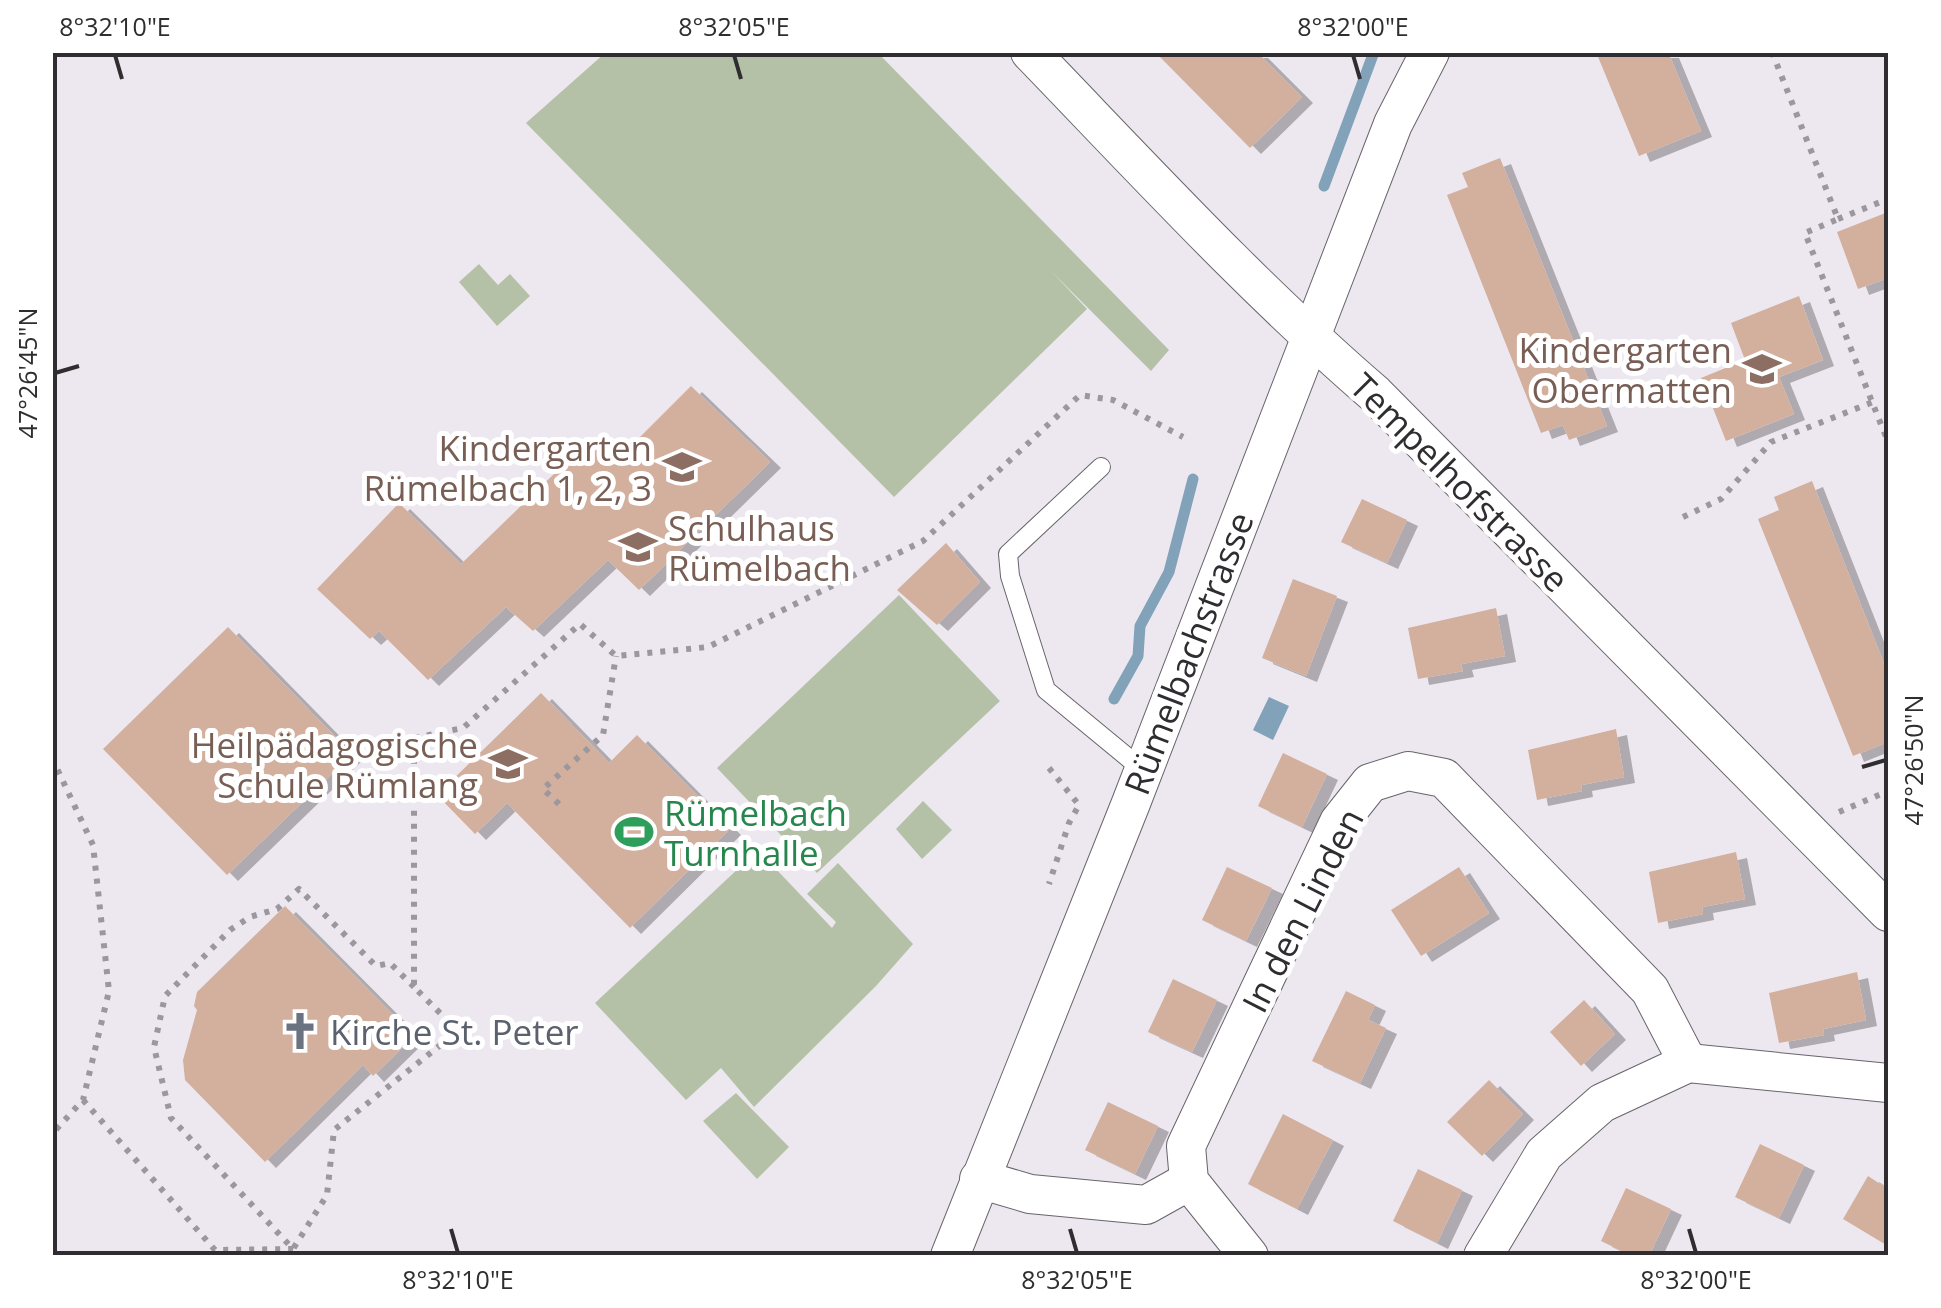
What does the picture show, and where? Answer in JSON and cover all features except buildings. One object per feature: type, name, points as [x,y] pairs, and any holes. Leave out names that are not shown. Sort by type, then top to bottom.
[{"type":"street","name":"Tempelhofstrasse","points":[[1030,52],[1308,336],[1375,394],[1888,912]]},
{"type":"street","name":"Rümelbachstrasse","points":[[950,1256],[1143,770],[1308,336],[1393,124],[1430,52]]},
{"type":"street","name":"In den Linden","points":[[1189,1181],[1186,1146],[1340,822],[1370,782],[1408,771],[1444,778],[1650,990],[1688,1063]]},
{"type":"street","points":[[1483,1256],[1544,1154],[1602,1103],[1688,1063],[1888,1082]]},
{"type":"street","points":[[979,1179],[1030,1194],[1146,1205],[1189,1181],[1248,1256]]},
{"type":"lane","points":[[1101,468],[1008,554],[1010,576],[1046,690],[1143,770]]},
{"type":"path","points":[[1772,52],[1838,219]]},
{"type":"path","points":[[1888,198],[1805,233],[1888,442]]},
{"type":"path","points":[[414,986],[414,738],[463,728],[580,624],[616,656],[708,647],[923,541],[1080,396],[1113,400],[1183,437]]},
{"type":"path","points":[[1683,517],[1721,499],[1771,442],[1873,402]]},
{"type":"path","points":[[559,804],[543,789],[603,734],[616,656]]},
{"type":"path","points":[[52,758],[93,844],[109,991],[83,1100],[52,1134]]},
{"type":"path","points":[[1048,768],[1079,805],[1049,884]]},
{"type":"path","points":[[1803,828],[1888,791]]},
{"type":"path","points":[[293,1249],[327,1195],[334,1130],[458,1031],[390,963],[376,966],[299,890],[277,909],[250,916],[230,930],[165,996],[154,1046],[170,1118],[293,1249],[302,1256]]},
{"type":"path","points":[[83,1100],[215,1250],[293,1249]]},
{"type":"green space","points":[[605,53],[878,53],[1169,350],[1151,371],[1052,272],[1087,309],[894,497],[526,123]]},
{"type":"green space","points":[[479,264],[498,285],[510,274],[530,296],[497,326],[459,282]]},
{"type":"green space","points":[[899,595],[1000,701],[817,873],[717,768]]},
{"type":"green space","points":[[923,801],[952,830],[922,859],[896,829]]},
{"type":"green space","points":[[758,850],[832,928],[836,922],[807,894],[838,863],[913,944],[754,1107],[721,1068],[686,1100],[595,1003]]},
{"type":"green space","points":[[736,1093],[789,1147],[757,1179],[703,1121]]},
{"type":"water","points":[[1269,697],[1289,706],[1273,740],[1253,730]]},
{"type":"waterway","points":[[1324,186],[1374,52]]},
{"type":"waterway","points":[[1114,699],[1138,656],[1140,626],[1169,572],[1193,479]]},
{"type":"place","name":"Kindergarten Obermatten","points":[[1762,369]]},
{"type":"place","name":"Kindergarten Rümelbach 1, 2, 3","points":[[682,467]]},
{"type":"place","name":"Schulhaus Rümelbach","points":[[638,547]]},
{"type":"place","name":"Heilpädagogische Schule Rümlang","points":[[508,764]]},
{"type":"place","name":"Rümelbach Turnhalle","points":[[634,832]]},
{"type":"place","name":"Kirche St. Peter","points":[[300,1031]]}]
